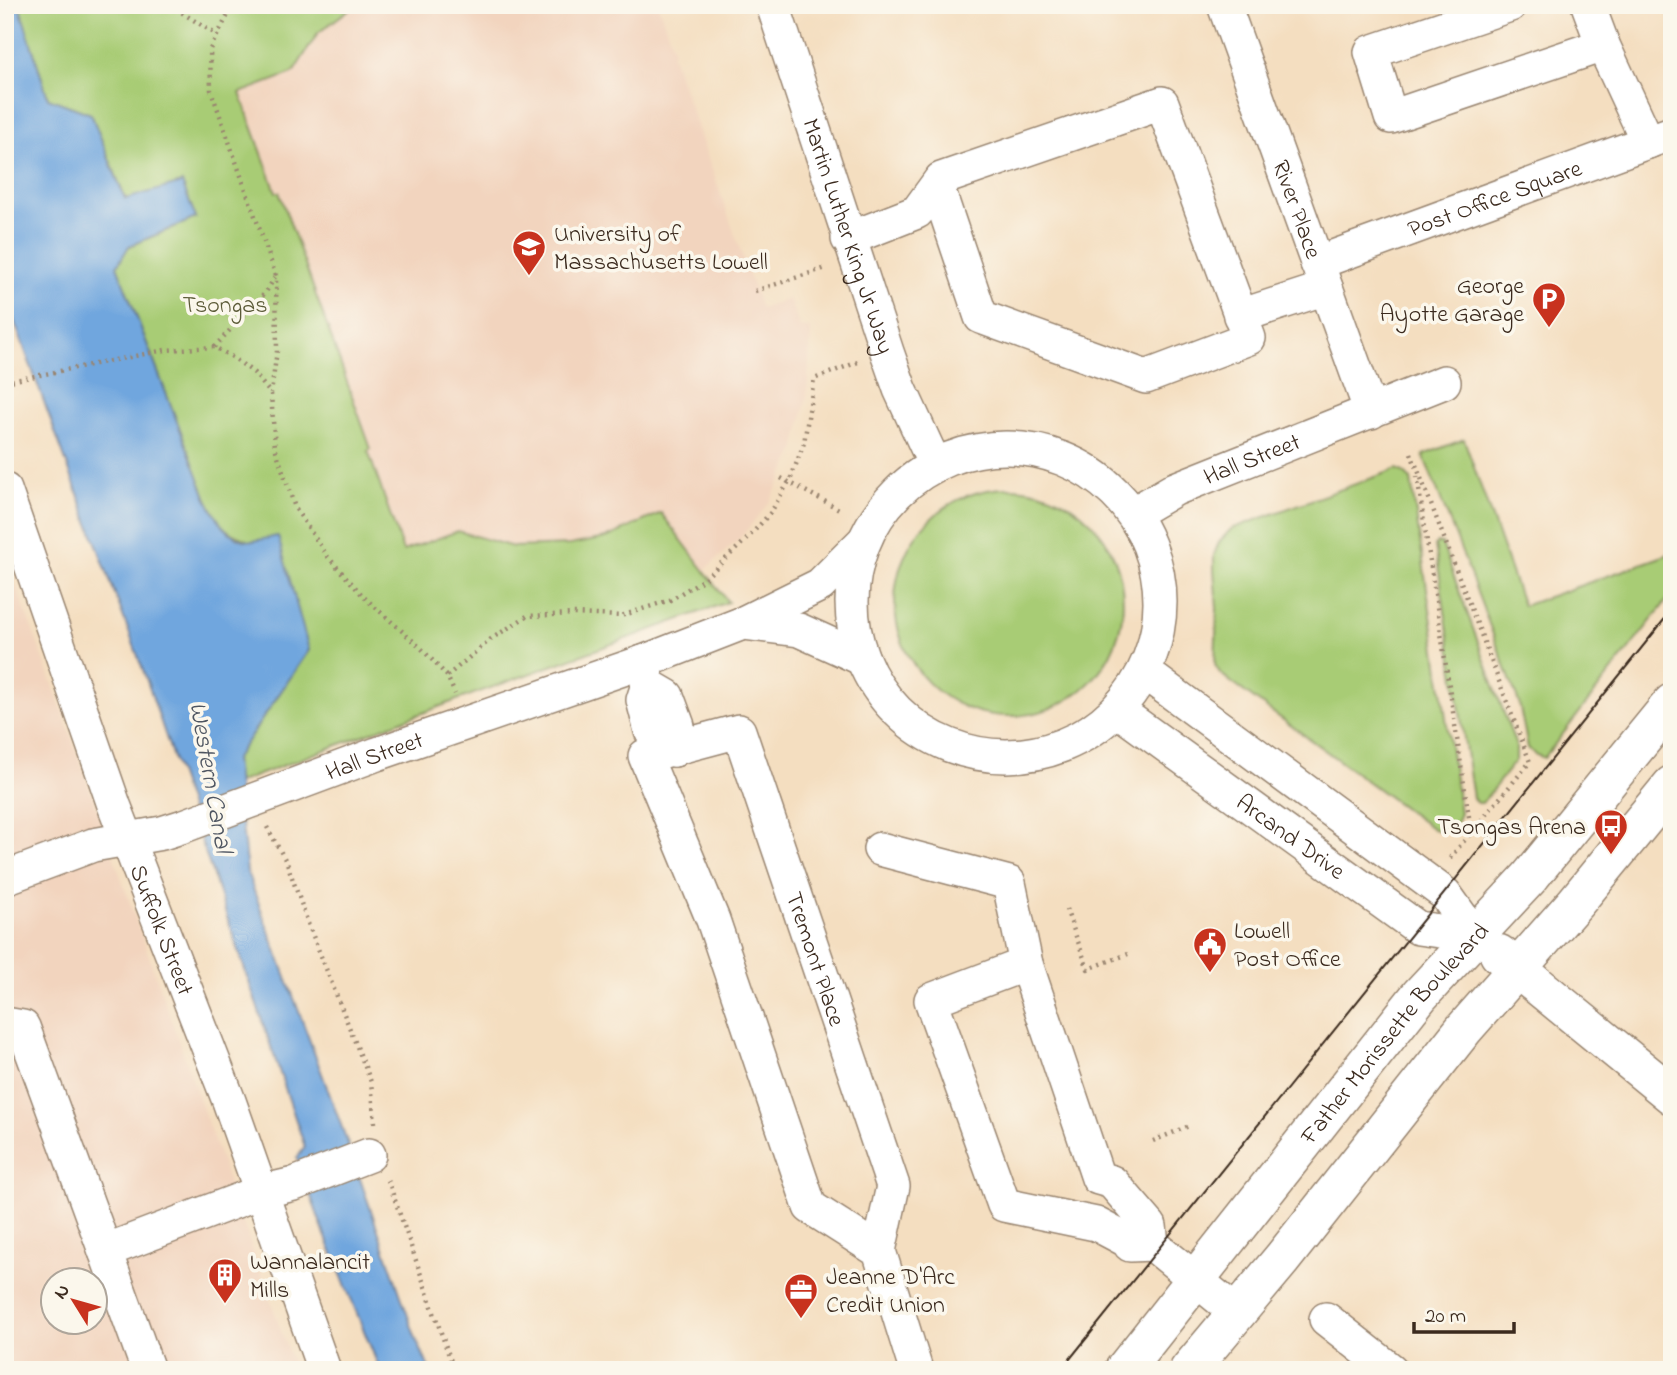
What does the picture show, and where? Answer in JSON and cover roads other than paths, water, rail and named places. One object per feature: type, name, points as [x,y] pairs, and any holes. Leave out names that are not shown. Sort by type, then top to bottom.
[{"type":"main road","name":"Father Morissette Boulevard","points":[[1124,1370],[1420,995],[1529,878],[1672,703]]},
{"type":"main road","name":"Father Morissette Boulevard","points":[[1189,1370],[1464,1028],[1576,902],[1672,785]]},
{"type":"main road","name":"Arcand Drive","points":[[1475,936],[1518,968],[1672,1095]]},
{"type":"street","name":"Martin Luther King Jr Way","points":[[773,5],[848,239],[900,389],[935,465]]},
{"type":"street","name":"River Place","points":[[1224,5],[1371,412]]},
{"type":"street","points":[[1510,5],[1371,52],[1391,117],[1603,45]]},
{"type":"street","points":[[1588,5],[1603,45],[1660,137]]},
{"type":"street","points":[[848,239],[917,212],[941,179],[1162,103],[1245,327]]},
{"type":"street","name":"Post Office Square","points":[[937,186],[981,317],[1146,377],[1245,327],[1322,275],[1660,137]]},
{"type":"street","name":"Hall Street","points":[[1134,513],[1175,489],[1444,382]]},
{"type":"street","points":[[1021,447],[1065,458],[1104,480],[1134,513],[1157,564],[1160,619],[1144,672],[1117,710],[1087,733],[1052,749],[1015,756],[976,753],[940,741],[908,721],[881,693],[863,659],[856,636],[852,599],[857,562],[865,539],[894,496],[935,465],[977,449],[1021,447]]},
{"type":"street","name":"Suffolk Street","points":[[5,490],[128,840],[229,1101],[324,1370]]},
{"type":"street","name":"Hall Street","points":[[5,878],[93,845],[162,834],[377,754],[645,674],[820,584],[865,539]]},
{"type":"street","name":"Hall Street","points":[[743,623],[799,630],[863,659]]},
{"type":"street","name":"Arcand Drive","points":[[1144,672],[1445,894],[1475,936]]},
{"type":"street","points":[[645,674],[667,696],[678,726],[674,750]]},
{"type":"street","name":"Arcand Drive","points":[[1117,710],[1418,928],[1475,936]]},
{"type":"street","name":"Tremont Place","points":[[879,1251],[810,1207],[713,920],[645,756],[738,731],[893,1186],[879,1251],[916,1370]]},
{"type":"street","points":[[880,849],[1009,883],[1026,964],[1098,1178],[1094,1192],[1096,1224]]},
{"type":"street","points":[[1026,964],[931,1000],[1004,1205],[1096,1224],[1128,1241],[1130,1245],[1152,1244],[1237,1313]]},
{"type":"street","points":[[5,1024],[23,1027],[148,1370]]},
{"type":"street","points":[[105,1251],[260,1192],[294,1184],[377,1154]]},
{"type":"street","points":[[1098,1178],[1112,1182],[1150,1226],[1152,1244]]},
{"type":"street","points":[[1326,1319],[1391,1370]]},
{"type":"water","name":"Western Canal","points":[[5,5],[19,5],[48,98],[91,114],[125,199],[182,183],[196,218],[129,246],[117,266],[214,513],[228,532],[242,539],[253,541],[278,536],[309,650],[235,759],[247,872],[344,1133],[416,1339],[430,1370],[380,1370],[323,1230],[297,1158],[305,1147],[146,678],[9,307],[5,303]]},
{"type":"tram line","points":[[1061,1370],[1672,610]]},
{"type":"place","name":"University of Massachusetts Lowell","points":[[529,277]]},
{"type":"place","name":"George Ayotte Garage","points":[[1549,329]]},
{"type":"place","name":"Tsongas Arena","points":[[1611,856]]},
{"type":"place","name":"Lowell Post Office","points":[[1210,974]]},
{"type":"place","name":"Wannalancit Mills","points":[[225,1305]]},
{"type":"place","name":"Jeanne D'Arc Credit Union","points":[[801,1320]]},
{"type":"park label","name":"Tsongas","points":[[225,304]]}]
